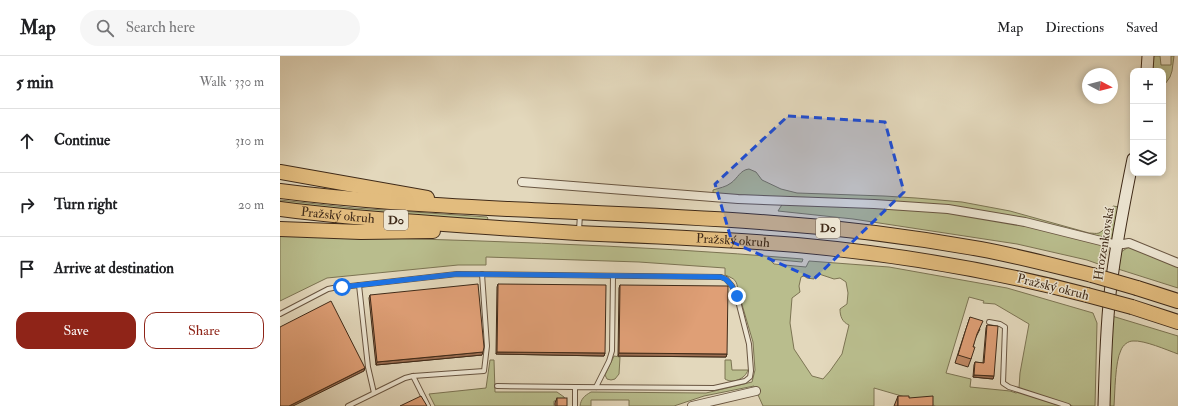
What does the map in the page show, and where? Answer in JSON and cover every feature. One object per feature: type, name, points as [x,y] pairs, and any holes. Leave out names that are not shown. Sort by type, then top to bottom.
[{"type":"highway","points":[[280,172],[378,188],[478,207]]},
{"type":"highway","name":"Pražský okruh","points":[[280,191],[356,200],[423,205],[762,222],[867,232],[981,250],[1092,275],[1178,301]]},
{"type":"highway","name":"Pražský okruh","points":[[280,209],[354,217],[513,229],[759,242],[865,253],[976,269],[1025,279],[1132,307],[1178,322]]},
{"type":"highway","points":[[280,229],[382,232],[513,229]]},
{"type":"street","name":"Hrozenkovská","points":[[1104,406],[1110,292],[1121,217],[1130,173]]},
{"type":"street","points":[[522,182],[738,199],[874,204],[948,209],[1025,222],[1117,245],[1129,243],[1178,263]]},
{"type":"street","points":[[692,406],[756,391]]},
{"type":"lane","points":[[579,233],[580,212]]},
{"type":"lane","points":[[280,314],[328,289],[457,274],[721,277],[726,279],[732,286],[737,296],[749,344],[751,371],[750,377],[746,381],[714,388],[497,386]]},
{"type":"lane","points":[[348,406],[405,378],[413,376],[484,371],[487,346],[482,274]]},
{"type":"lane","points":[[596,387],[609,361],[612,350],[612,276]]},
{"type":"lane","points":[[359,285],[368,367],[374,393]]},
{"type":"lane","points":[[989,322],[1000,324],[1005,327],[1003,383],[1009,387],[1068,406]]},
{"type":"lane","points":[[413,376],[428,406]]},
{"type":"lane","points":[[575,387],[575,406]]},
{"type":"highlighted area","points":[[788,116],[885,122],[904,192],[814,279],[732,242],[715,184]]},
{"type":"green space","points":[[1151,56],[1160,56],[1161,65],[1171,65],[1171,56],[1174,56],[1172,71],[1166,83],[1166,68],[1151,68]]},
{"type":"green space","points":[[749,169],[756,172],[762,180],[781,189],[797,193],[884,196],[962,202],[1010,211],[1089,233],[1098,233],[1102,231],[1109,221],[1113,206],[1119,207],[1114,240],[918,203],[713,194],[713,190],[729,184],[741,173]]},
{"type":"green space","points":[[280,200],[354,208],[488,218],[487,220],[354,212],[280,204]]},
{"type":"green space","points":[[783,203],[914,208],[991,218],[1107,245],[1108,251],[1104,266],[1087,260],[1017,244],[853,219],[778,211]]},
{"type":"green space","points":[[280,235],[607,246],[803,259],[802,262],[769,259],[774,264],[806,267],[809,261],[889,267],[1007,288],[1093,313],[1097,323],[1095,406],[1073,406],[1019,388],[1020,373],[1029,324],[995,304],[983,303],[984,301],[969,297],[946,373],[971,379],[970,387],[1010,391],[1016,393],[1018,392],[1061,406],[936,406],[874,388],[874,406],[763,406],[754,386],[704,396],[674,406],[629,406],[629,400],[591,400],[591,406],[580,406],[583,398],[591,392],[706,393],[752,382],[755,370],[753,342],[737,284],[733,279],[725,275],[725,268],[639,262],[486,257],[486,265],[458,265],[327,278],[280,301]],"holes":[[[819,274],[834,279],[840,278],[846,282],[848,293],[847,304],[840,309],[840,312],[843,320],[849,325],[842,354],[823,379],[812,376],[794,349],[790,323],[792,298],[800,292],[799,286],[801,277],[804,276],[814,279],[815,276]]]},
{"type":"green space","points":[[1131,247],[1178,267],[1178,288],[1118,269],[1121,252]]},
{"type":"green space","points":[[1112,316],[1178,336],[1178,354],[1138,341],[1129,342],[1123,346],[1119,355],[1114,406],[1108,406]]},
{"type":"green space","points":[[614,356],[620,357],[619,374],[615,379],[611,380],[607,379],[605,375]]},
{"type":"green space","points":[[490,360],[494,360],[495,392],[557,392],[564,397],[566,401],[554,401],[554,406],[435,406],[429,394],[486,388]]},
{"type":"green space","points":[[725,360],[731,360],[732,370],[748,370],[742,378],[738,380],[732,381],[725,379]]},
{"type":"building","points":[[478,284],[484,347],[483,352],[377,362],[370,295]]},
{"type":"building","points":[[498,284],[606,285],[605,353],[497,352]]},
{"type":"building","points":[[620,285],[728,286],[727,354],[619,353]]},
{"type":"building","points":[[331,301],[365,368],[289,406],[280,406],[280,327]]},
{"type":"building","points":[[970,317],[983,321],[977,334],[971,359],[958,355]]},
{"type":"building","points":[[987,325],[998,326],[994,376],[974,375],[975,362],[984,363]]},
{"type":"building","points":[[421,396],[427,406],[400,406]]},
{"type":"building","points":[[898,396],[909,396],[909,398],[933,396],[933,406],[898,406]]},
{"type":"building","points":[[557,398],[567,398],[567,406],[557,406]]},
{"type":"route","points":[[342,287],[457,274],[721,277],[726,279],[732,286],[737,296]]}]
